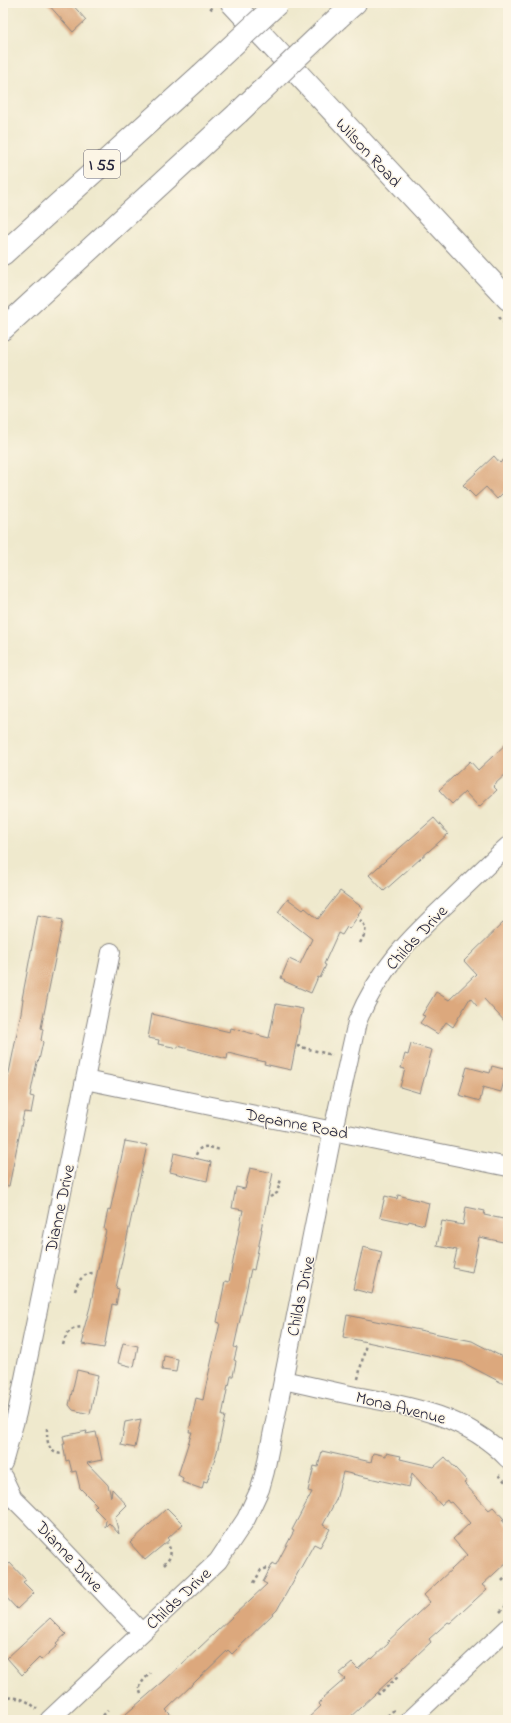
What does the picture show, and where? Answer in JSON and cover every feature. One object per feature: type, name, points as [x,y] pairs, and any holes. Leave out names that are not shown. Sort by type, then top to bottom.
[{"type":"main road","name":"Wilson Road","points":[[232,3],[508,299]]},
{"type":"main road","name":"I 55","points":[[3,254],[201,75],[278,3]]},
{"type":"main road","points":[[3,328],[238,113],[354,3]]},
{"type":"street","name":"Childs Drive","points":[[44,1716],[142,1632],[218,1561],[246,1519],[260,1489],[333,1130],[357,1022],[375,986],[403,946],[419,929],[508,846]]},
{"type":"street","name":"Dianne Drive","points":[[3,1463],[17,1413],[111,952]]},
{"type":"street","name":"Depanne Road","points":[[85,1080],[508,1167]]},
{"type":"street","name":"Mona Avenue","points":[[283,1380],[355,1396],[394,1402],[436,1414],[455,1421],[488,1442],[508,1459]]},
{"type":"street","name":"Dianne Drive","points":[[3,1477],[13,1498],[32,1516],[142,1632]]},
{"type":"street","points":[[410,1720],[508,1628]]},
{"type":"path","points":[[360,920],[365,925],[366,930],[360,943]]},
{"type":"path","points":[[297,1046],[349,1059]]},
{"type":"path","points":[[196,1156],[200,1148],[204,1146],[220,1150]]},
{"type":"path","points":[[270,1197],[277,1193],[281,1179]]},
{"type":"path","points":[[75,1291],[77,1284],[83,1276],[93,1273]]},
{"type":"path","points":[[63,1345],[65,1336],[72,1328],[82,1327]]},
{"type":"path","points":[[355,1396],[366,1344]]},
{"type":"path","points":[[47,1428],[48,1445],[50,1449],[58,1454],[62,1454]]},
{"type":"path","points":[[164,1565],[170,1557],[171,1552],[167,1543]]},
{"type":"path","points":[[254,1583],[261,1570],[268,1568]]},
{"type":"path","points":[[502,1581],[508,1575]]},
{"type":"path","points":[[141,1694],[139,1687],[140,1684],[150,1673]]},
{"type":"path","points":[[377,1693],[379,1694],[399,1676]]},
{"type":"path","points":[[3,1699],[11,1697],[24,1700],[44,1716]]},
{"type":"path","points":[[99,1720],[108,1710]]},
{"type":"building","points":[[47,3],[71,3],[86,20],[73,32]]},
{"type":"building","points":[[494,456],[500,463],[508,456],[508,488],[497,499],[486,487],[475,497],[463,485]]},
{"type":"building","points":[[508,742],[508,772],[493,786],[497,790],[479,807],[465,792],[452,804],[439,790],[470,761],[478,770]]},
{"type":"building","points":[[434,818],[448,834],[384,891],[369,875]]},
{"type":"building","points":[[340,891],[363,908],[349,929],[347,927],[342,935],[338,933],[324,964],[326,965],[320,978],[318,977],[311,993],[284,981],[285,980],[281,978],[289,959],[300,964],[312,939],[278,912],[288,899],[303,910],[305,908],[318,919]]},
{"type":"building","points":[[38,915],[63,920],[41,1028],[43,1029],[41,1040],[43,1042],[30,1096],[34,1097],[31,1113],[24,1112],[9,1186],[3,1185],[3,1103],[21,1013],[22,999]]},
{"type":"building","points":[[508,918],[508,1025],[484,999],[477,1006],[470,998],[453,1027],[446,1022],[438,1034],[420,1023],[425,1016],[422,1015],[436,992],[449,1000],[476,974],[464,961]]},
{"type":"building","points":[[276,1004],[303,1009],[291,1070],[264,1064],[265,1062],[228,1053],[227,1059],[178,1046],[178,1048],[158,1044],[159,1040],[148,1038],[152,1014],[230,1032],[231,1028],[269,1038]]},
{"type":"building","points":[[411,1044],[432,1050],[420,1093],[400,1087],[405,1069],[401,1068],[405,1054],[408,1055]]},
{"type":"building","points":[[492,1066],[507,1070],[501,1092],[483,1087],[480,1101],[459,1095],[467,1067],[490,1073]]},
{"type":"building","points":[[125,1141],[147,1145],[116,1288],[119,1289],[116,1305],[112,1304],[104,1348],[82,1344],[84,1337],[82,1336],[90,1307],[106,1230],[104,1229],[108,1210],[110,1211]]},
{"type":"building","points":[[174,1153],[211,1162],[207,1181],[170,1172]]},
{"type":"building","points":[[250,1168],[273,1173],[254,1270],[251,1269],[234,1347],[237,1348],[234,1360],[236,1361],[233,1376],[231,1376],[229,1386],[228,1385],[222,1416],[225,1416],[217,1452],[207,1482],[204,1481],[202,1489],[182,1482],[183,1478],[178,1475],[192,1432],[189,1432],[196,1398],[203,1400],[220,1323],[217,1322],[225,1281],[229,1282],[243,1210],[232,1208],[236,1187],[245,1189]]},
{"type":"building","points":[[398,1195],[429,1203],[424,1225],[409,1221],[408,1223],[380,1217],[385,1196],[397,1199]]},
{"type":"building","points":[[466,1207],[485,1211],[484,1215],[508,1220],[508,1243],[479,1237],[472,1272],[453,1268],[457,1250],[437,1246],[442,1221],[463,1225]]},
{"type":"building","points":[[363,1247],[382,1252],[372,1294],[353,1289]]},
{"type":"building","points":[[347,1315],[472,1341],[508,1360],[508,1377],[504,1384],[462,1362],[343,1337]]},
{"type":"building","points":[[123,1343],[138,1346],[134,1367],[118,1363]]},
{"type":"building","points":[[164,1356],[178,1359],[176,1372],[162,1370]]},
{"type":"building","points":[[77,1370],[98,1375],[90,1414],[73,1410],[69,1405]]},
{"type":"building","points":[[141,1419],[135,1448],[121,1445],[125,1422]]},
{"type":"building","points":[[87,1431],[86,1434],[96,1432],[102,1460],[87,1463],[108,1485],[111,1497],[112,1489],[127,1505],[115,1517],[119,1534],[109,1523],[105,1527],[106,1520],[94,1508],[97,1505],[80,1488],[76,1471],[72,1472],[69,1460],[66,1461],[63,1436]]},
{"type":"building","points":[[322,1451],[371,1462],[373,1453],[386,1456],[386,1453],[401,1456],[400,1459],[434,1467],[445,1457],[467,1481],[464,1483],[489,1510],[493,1507],[504,1519],[502,1520],[508,1527],[508,1561],[482,1585],[487,1589],[450,1623],[448,1622],[429,1639],[431,1642],[347,1720],[306,1720],[321,1706],[319,1704],[322,1699],[345,1679],[339,1674],[352,1663],[358,1669],[370,1658],[372,1659],[389,1643],[387,1642],[430,1602],[424,1595],[467,1555],[453,1539],[470,1523],[451,1502],[449,1503],[447,1500],[441,1505],[412,1473],[409,1487],[343,1472],[336,1500],[323,1525],[330,1529],[320,1547],[314,1544],[277,1610],[232,1654],[228,1650],[166,1710],[176,1720],[119,1720],[164,1681],[267,1584],[263,1582],[273,1563],[276,1565],[312,1492],[308,1491],[314,1466],[318,1467]]},
{"type":"building","points":[[167,1508],[183,1524],[168,1538],[169,1540],[145,1560],[130,1543]]},
{"type":"building","points":[[10,1563],[26,1580],[23,1582],[34,1593],[17,1609],[3,1594],[3,1570]]},
{"type":"building","points":[[50,1618],[66,1634],[56,1643],[58,1645],[41,1660],[39,1658],[22,1675],[7,1658]]}]
